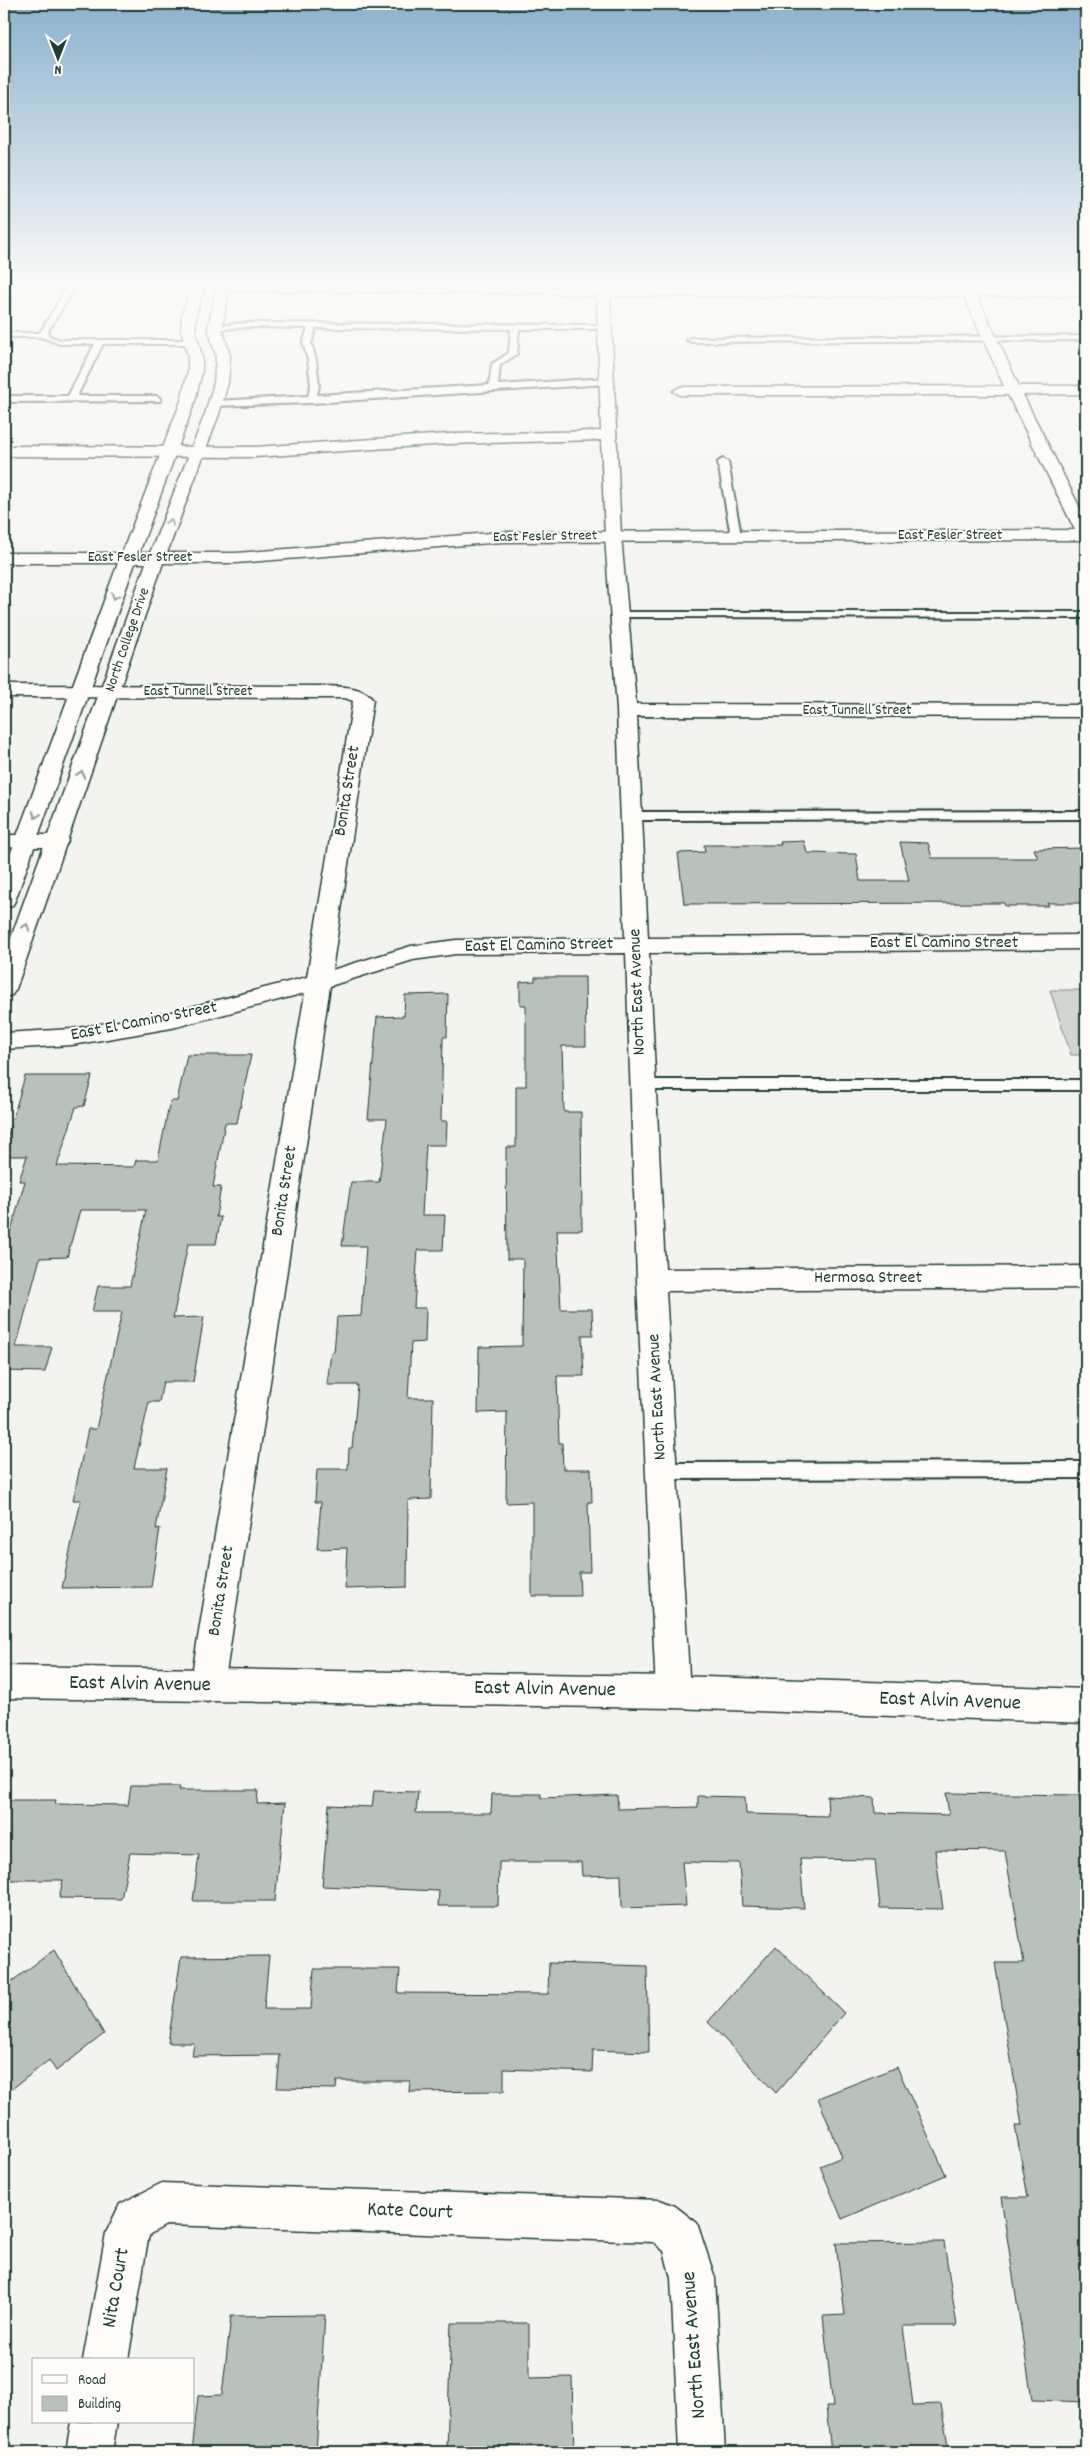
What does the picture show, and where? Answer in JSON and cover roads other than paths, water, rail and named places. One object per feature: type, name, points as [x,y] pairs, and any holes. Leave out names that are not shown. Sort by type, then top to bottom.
[{"type":"street","name":"North College Drive","points":[[4,901],[128,558],[188,402]]},
{"type":"street","name":"North East Avenue","points":[[608,402],[613,536],[627,710],[651,1280],[673,1692]]},
{"type":"street","points":[[1019,402],[1086,536]]},
{"type":"street","name":"North College Drive","points":[[4,989],[156,558],[215,404]]},
{"type":"street","points":[[4,451],[196,453],[323,449],[448,439],[609,435]]},
{"type":"street","name":"East Fesler Street","points":[[4,558],[236,558],[310,554],[503,537],[1086,536]]},
{"type":"street","name":"East Tunnell Street","points":[[4,691],[324,692],[348,693],[361,697]]},
{"type":"street","name":"Bonita Street","points":[[207,1686],[363,700],[361,697]]},
{"type":"street","name":"East Tunnell Street","points":[[627,710],[1086,711]]},
{"type":"street","points":[[4,841],[57,841]]},
{"type":"street","name":"East El Camino Street","points":[[4,1041],[72,1037],[172,1020],[318,982],[411,953],[456,947],[1086,942]]},
{"type":"street","name":"Hermosa Street","points":[[651,1280],[1086,1277]]},
{"type":"street","name":"East Alvin Avenue","points":[[4,1682],[673,1692],[1086,1706]]},
{"type":"street","name":"Kate Court","points":[[136,2218],[162,2204],[660,2221],[682,2238]]},
{"type":"street","name":"Nita Court","points":[[105,2358],[127,2234],[136,2218]]},
{"type":"street","name":"North East Avenue","points":[[682,2238],[694,2278],[702,2452]]},
{"type":"street","points":[[89,2452],[94,2424]]},
{"type":"lane","points":[[215,404],[273,402]]},
{"type":"lane","points":[[723,462],[736,536]]},
{"type":"lane","points":[[620,615],[1086,615]]},
{"type":"lane","points":[[631,816],[1086,815]]},
{"type":"lane","points":[[642,1085],[1086,1085]]},
{"type":"lane","points":[[662,1471],[1086,1470]]}]
